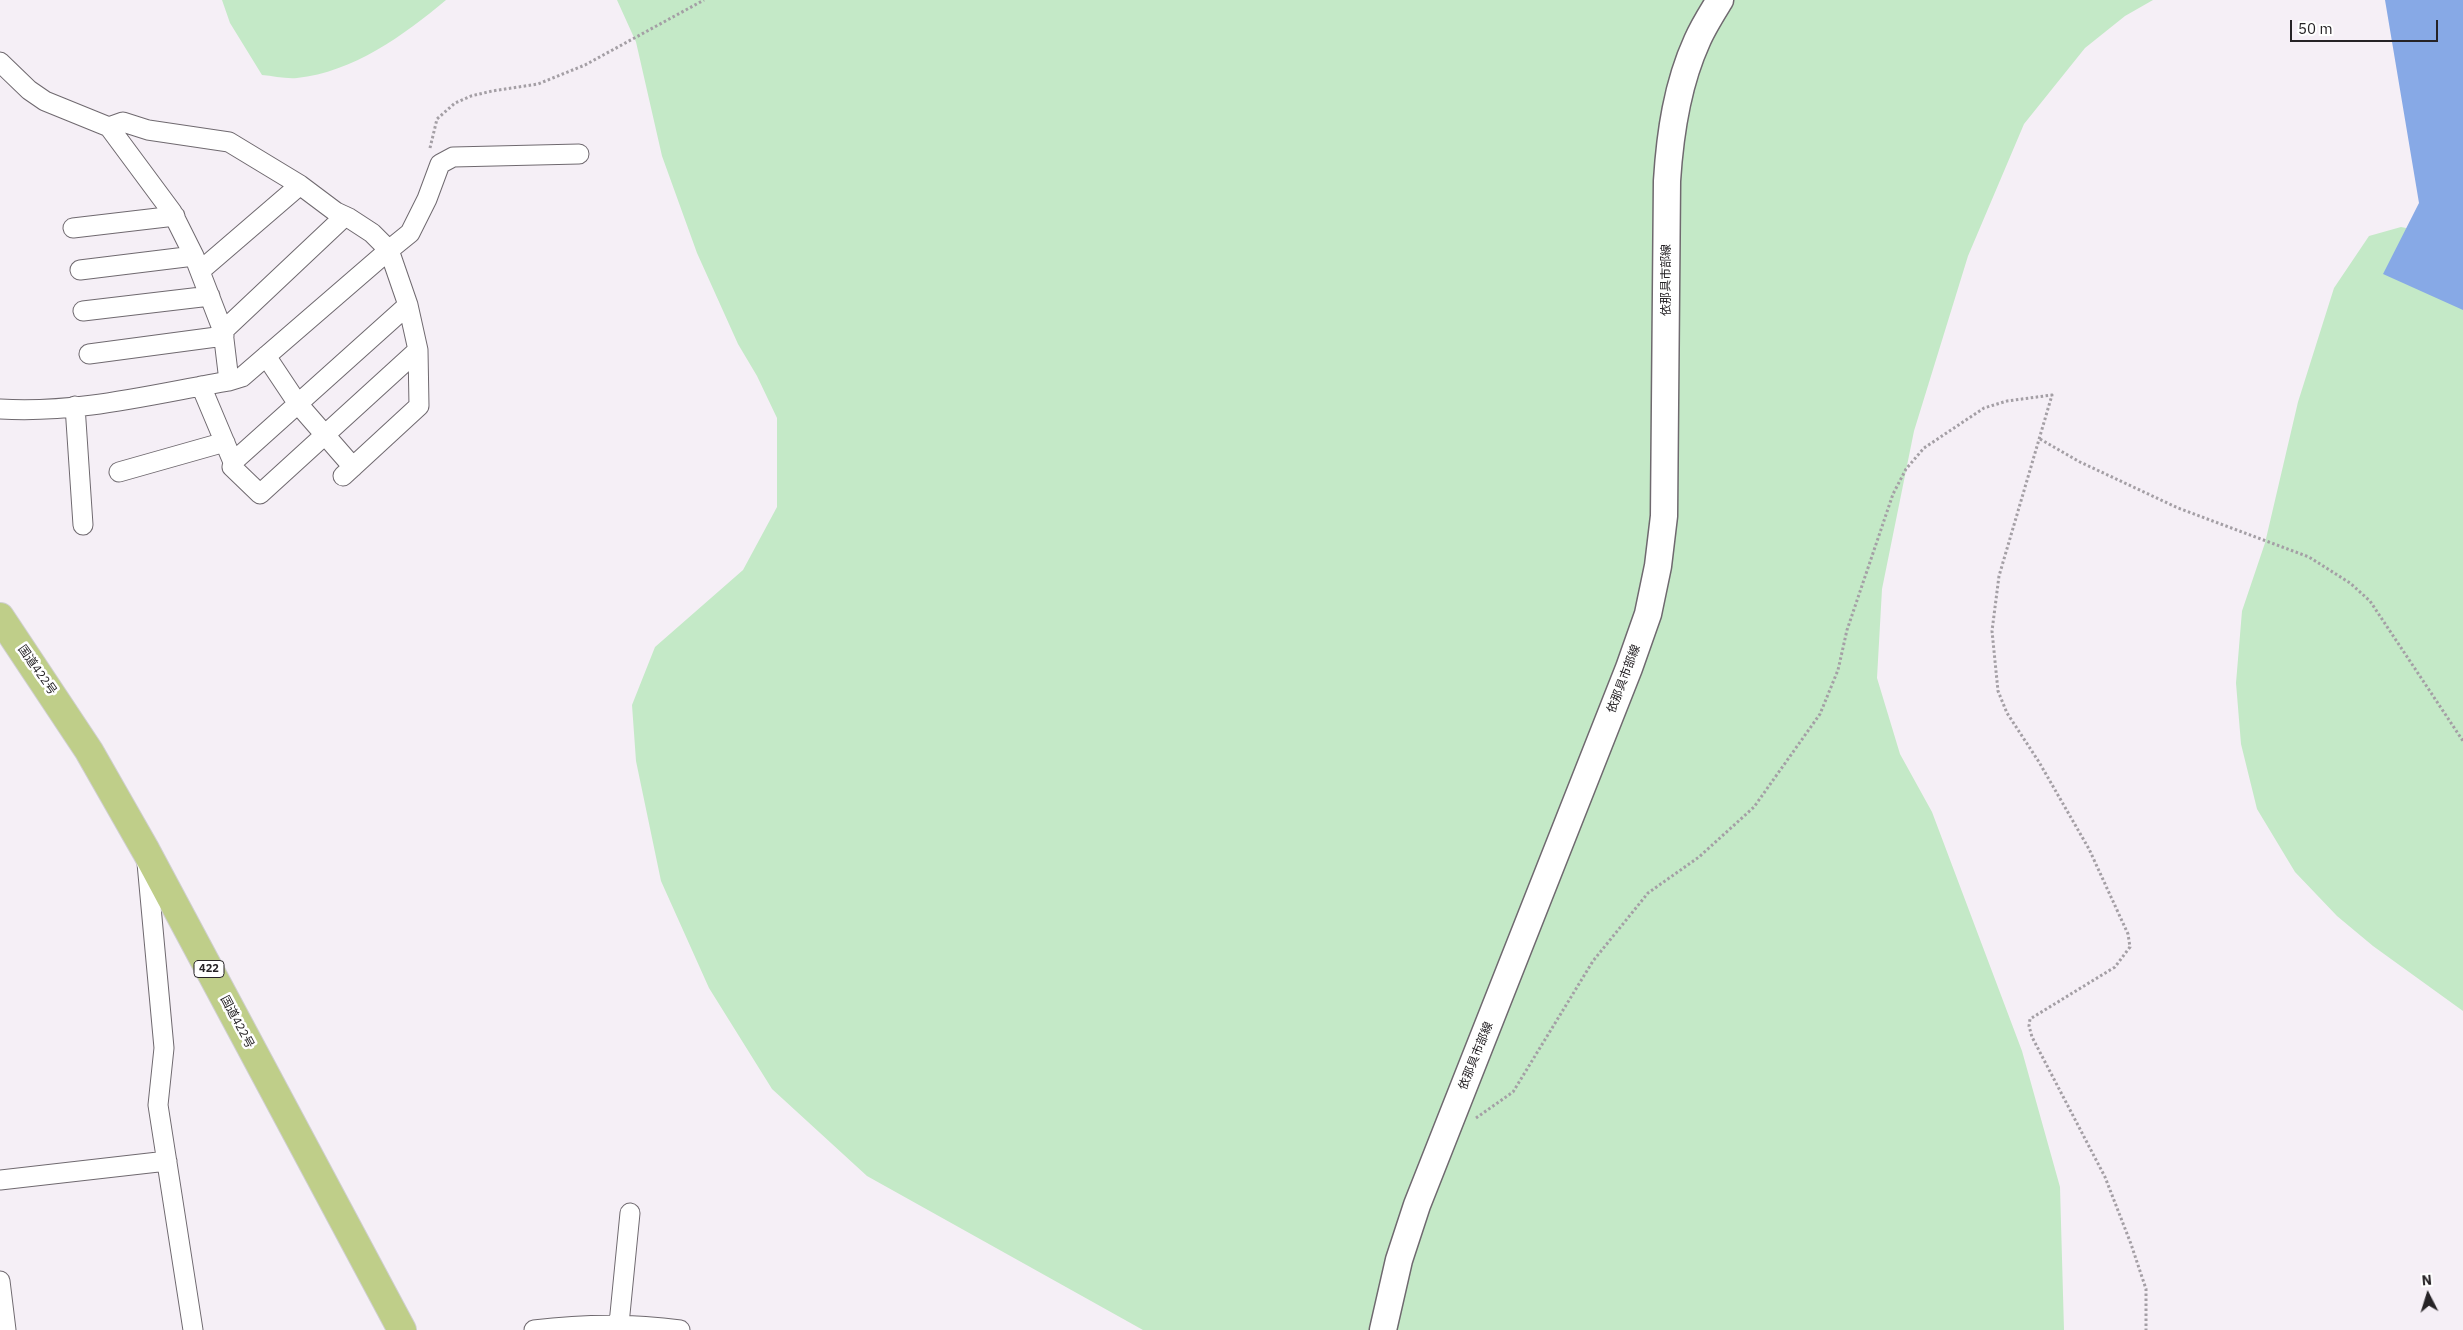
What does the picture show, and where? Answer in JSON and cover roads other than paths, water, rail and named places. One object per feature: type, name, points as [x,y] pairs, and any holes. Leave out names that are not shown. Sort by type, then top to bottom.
[{"type":"highway","name":"国道422号","points":[[0,618],[10,646],[89,751],[146,852],[402,1330]]},
{"type":"main road","name":"依那具市部線","points":[[1384,1330],[1399,1260],[1417,1205],[1626,678],[1648,614],[1658,566],[1664,516],[1667,181],[1670,136],[1680,90],[1697,41],[1720,0]]},
{"type":"street","points":[[0,62],[28,90],[45,101],[108,128],[175,216],[197,263],[223,333],[229,381]]},
{"type":"street","points":[[108,128],[123,122],[148,130],[229,142],[300,185],[336,212],[372,233],[389,250],[408,305],[418,350],[418,406],[348,472],[325,435],[298,404],[266,356]]},
{"type":"street","points":[[0,410],[21,411],[118,402],[242,377],[410,233],[427,199],[440,164],[452,157],[578,154]]},
{"type":"street","points":[[80,270],[197,263],[300,185]]},
{"type":"street","points":[[73,228],[175,216]]},
{"type":"street","points":[[89,354],[223,333],[344,216]]},
{"type":"street","points":[[83,311],[210,296]]},
{"type":"street","points":[[233,462],[408,305]]},
{"type":"street","points":[[201,386],[233,462],[232,467],[260,494],[418,350]]},
{"type":"street","points":[[75,406],[83,526]]},
{"type":"street","points":[[119,472],[225,442]]},
{"type":"street","points":[[146,852],[164,1048],[158,1104],[193,1330]]},
{"type":"street","points":[[0,1180],[167,1161]]},
{"type":"street","points":[[618,1324],[630,1213]]},
{"type":"street","points":[[0,1280],[6,1330]]},
{"type":"street","points":[[534,1330],[575,1325],[618,1324],[680,1330]]},
{"type":"water","points":[[2385,0],[2463,0],[2463,310],[2383,274],[2419,203]]}]
